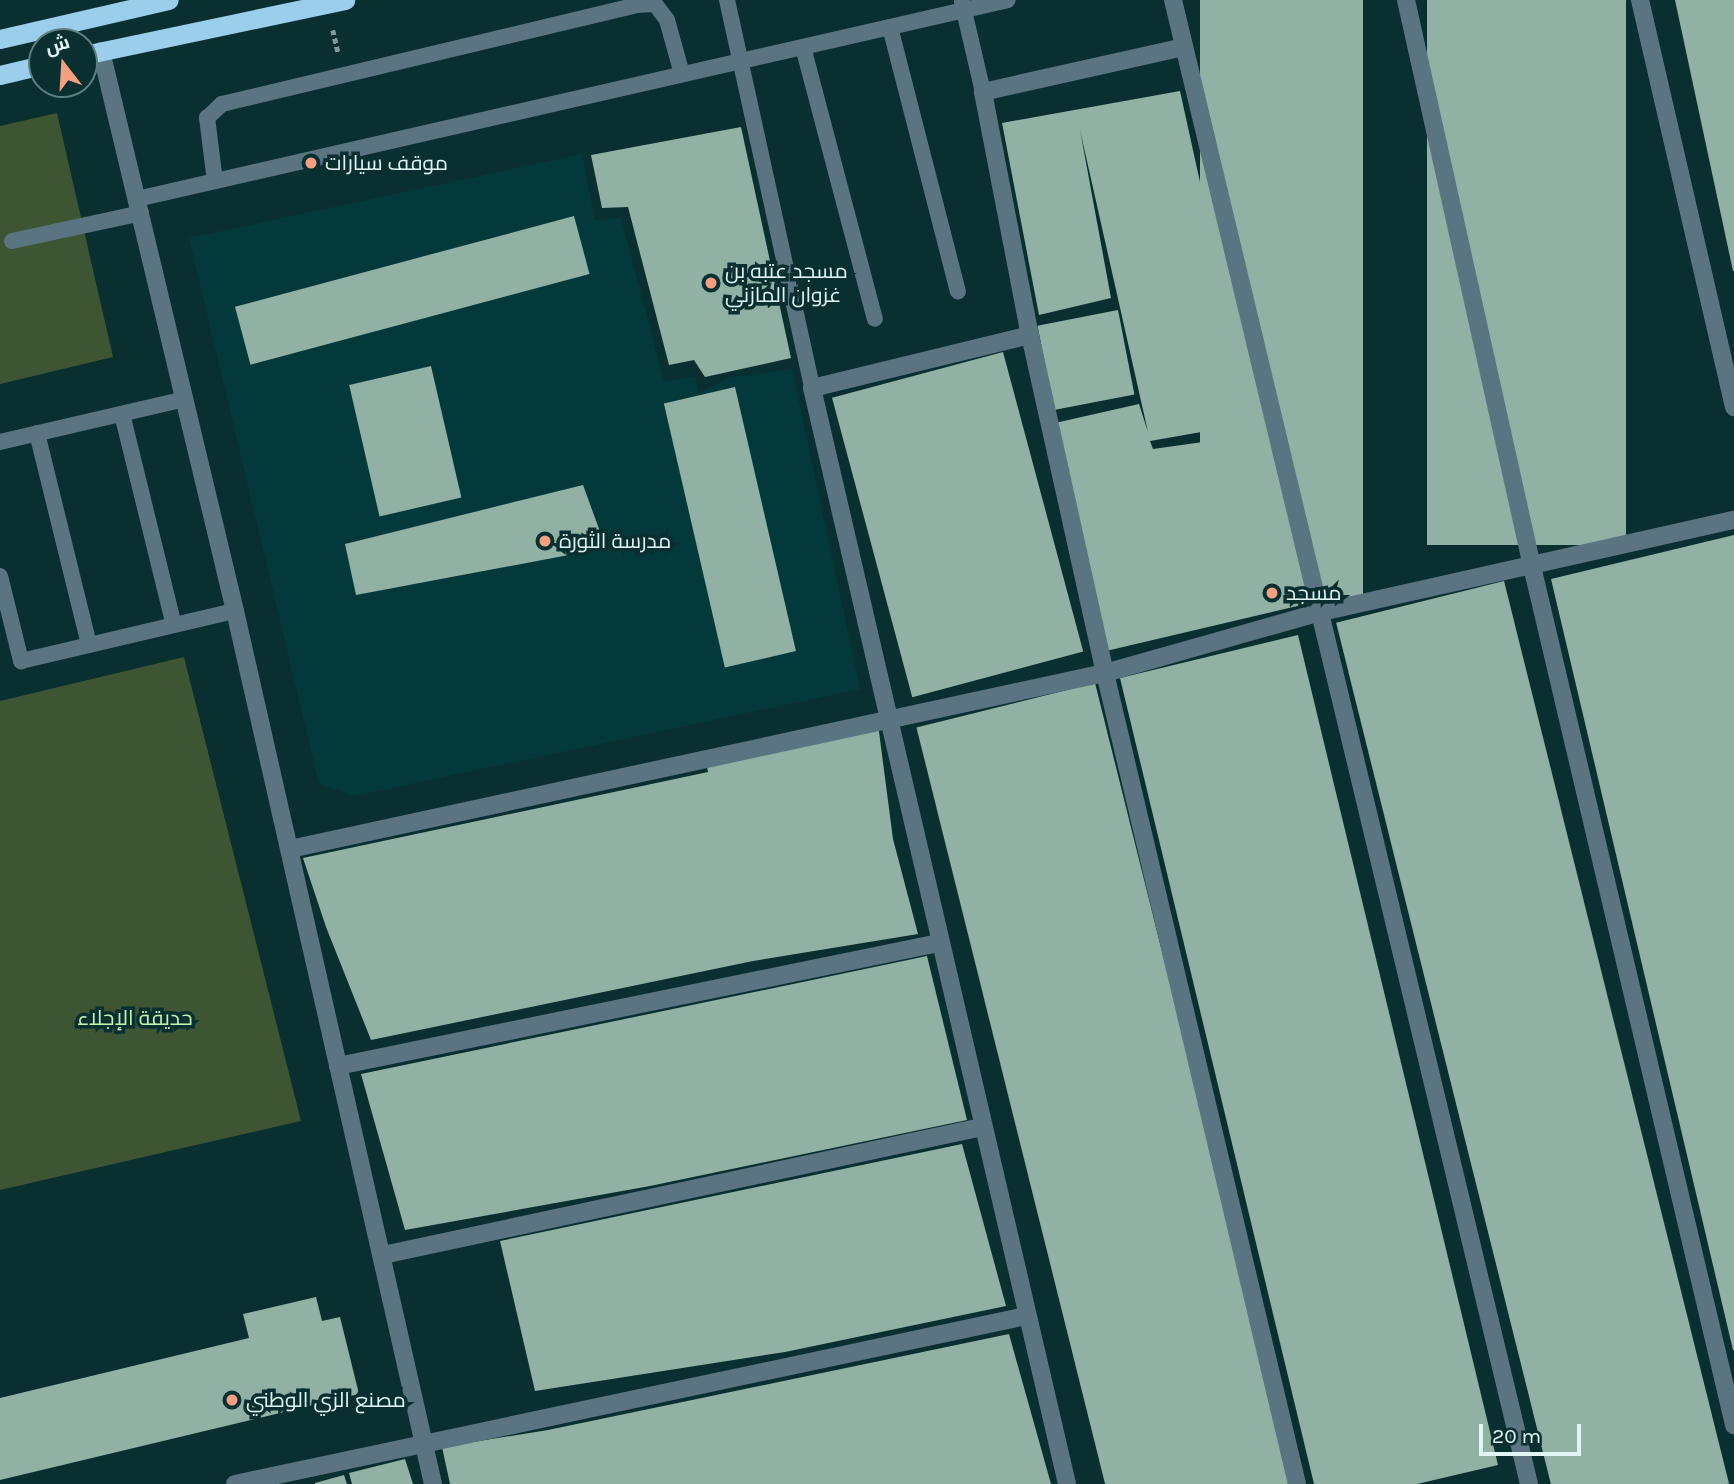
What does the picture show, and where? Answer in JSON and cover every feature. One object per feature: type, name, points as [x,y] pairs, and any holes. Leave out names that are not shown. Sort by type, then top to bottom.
[{"type":"highway","points":[[0,39],[169,0]]},
{"type":"highway","points":[[98,52],[345,0]]},
{"type":"highway","points":[[0,75],[28,68]]},
{"type":"street","points":[[1173,0],[1317,613],[1529,1484]]},
{"type":"street","points":[[1406,0],[1531,562],[1734,1425]]},
{"type":"street","points":[[1640,0],[1734,407]]},
{"type":"street","points":[[1184,47],[983,92],[1030,335],[1105,673],[1297,1484]]},
{"type":"street","points":[[98,70],[139,206],[185,399],[383,1255],[433,1484]]},
{"type":"street","points":[[1030,335],[812,388],[887,722],[1066,1484]]},
{"type":"street","points":[[290,849],[1105,673],[1317,613],[1531,562],[1734,520]]},
{"type":"street","points":[[338,1066],[939,943]]},
{"type":"street","points":[[383,1255],[982,1127]]},
{"type":"street","points":[[235,1484],[1026,1316]]},
{"type":"lane","points":[[215,181],[207,118],[222,104],[636,5],[673,0]]},
{"type":"lane","points":[[727,0],[812,388]]},
{"type":"lane","points":[[12,241],[139,206],[215,181],[890,27],[962,5],[1008,0]]},
{"type":"lane","points":[[655,4],[667,20],[682,74]]},
{"type":"lane","points":[[962,5],[983,92]]},
{"type":"lane","points":[[890,27],[958,291]]},
{"type":"lane","points":[[803,47],[875,319]]},
{"type":"lane","points":[[0,442],[185,399]]},
{"type":"lane","points":[[122,414],[174,625]]},
{"type":"lane","points":[[37,433],[89,645]]},
{"type":"lane","points":[[0,576],[21,661],[235,611]]},
{"type":"shaded area","name":"مدرسة الثورة","points":[[582,154],[595,220],[621,218],[664,382],[695,376],[699,393],[729,378],[792,369],[860,689],[354,796],[319,784],[189,238]]},
{"type":"green space","points":[[57,113],[113,357],[0,384],[0,126]]},
{"type":"green space","name":"حديقة الإجلاء","points":[[184,657],[301,1121],[0,1190],[0,701]]},
{"type":"building","points":[[1200,0],[1363,0],[1363,601],[1200,601]]},
{"type":"building","points":[[1427,0],[1626,0],[1626,545],[1427,545]]},
{"type":"building","points":[[1675,0],[1734,0],[1734,271],[1733,271]]},
{"type":"building","points":[[1180,91],[1253,423],[1150,441],[1153,449],[1260,434],[1310,603],[1106,651],[1055,423],[1139,404],[1148,432],[1080,130],[1111,298],[1039,315],[1002,123]]},
{"type":"building","name":"مسجد عتبه بن غزوان المازني","points":[[741,127],[791,358],[705,377],[694,360],[669,365],[628,207],[602,208],[591,155]]},
{"type":"building","points":[[574,216],[590,274],[250,365],[235,307]]},
{"type":"building","points":[[1118,310],[1134,394],[1054,410],[1038,326]]},
{"type":"building","points":[[1003,352],[1083,651],[912,697],[832,398]]},
{"type":"building","points":[[431,366],[461,498],[380,516],[349,385]]},
{"type":"building","points":[[735,387],[796,651],[725,667],[664,403]]},
{"type":"building","points":[[583,485],[606,548],[356,595],[345,544]]},
{"type":"building","points":[[1734,535],[1734,1350],[1733,1350],[1551,579]]},
{"type":"building","points":[[1504,581],[1729,1483],[1551,1484],[1336,623]]},
{"type":"building","points":[[1298,635],[1498,1465],[1417,1484],[1314,1484],[1120,678]]},
{"type":"building","points":[[1095,683],[1294,1483],[1105,1484],[916,728]]},
{"type":"building","points":[[878,724],[893,839],[918,934],[753,961],[371,1040],[326,927],[303,858],[708,772],[706,761]]},
{"type":"building","points":[[927,956],[967,1120],[650,1186],[405,1230],[361,1074]]},
{"type":"building","points":[[962,1144],[1006,1306],[785,1352],[535,1391],[500,1241]]},
{"type":"building","points":[[316,1297],[322,1321],[340,1317],[359,1394],[0,1480],[0,1398],[249,1338],[243,1314]]},
{"type":"building","points":[[1009,1334],[1051,1484],[450,1484],[442,1447],[548,1430]]},
{"type":"building","points":[[405,1459],[413,1484],[352,1484],[349,1473]]},
{"type":"building","points":[[344,1475],[347,1484],[315,1484],[315,1483]]},
{"type":"place","name":"موقف سيارات","points":[[311,163]]},
{"type":"place","name":"مسجد عتبه بن غزوان المازني","points":[[711,283]]},
{"type":"place","name":"مدرسة الثورة","points":[[545,541]]},
{"type":"place","name":"مسجد","points":[[1272,593]]},
{"type":"place","name":"مصنع الزي الوطني","points":[[232,1400]]}]
